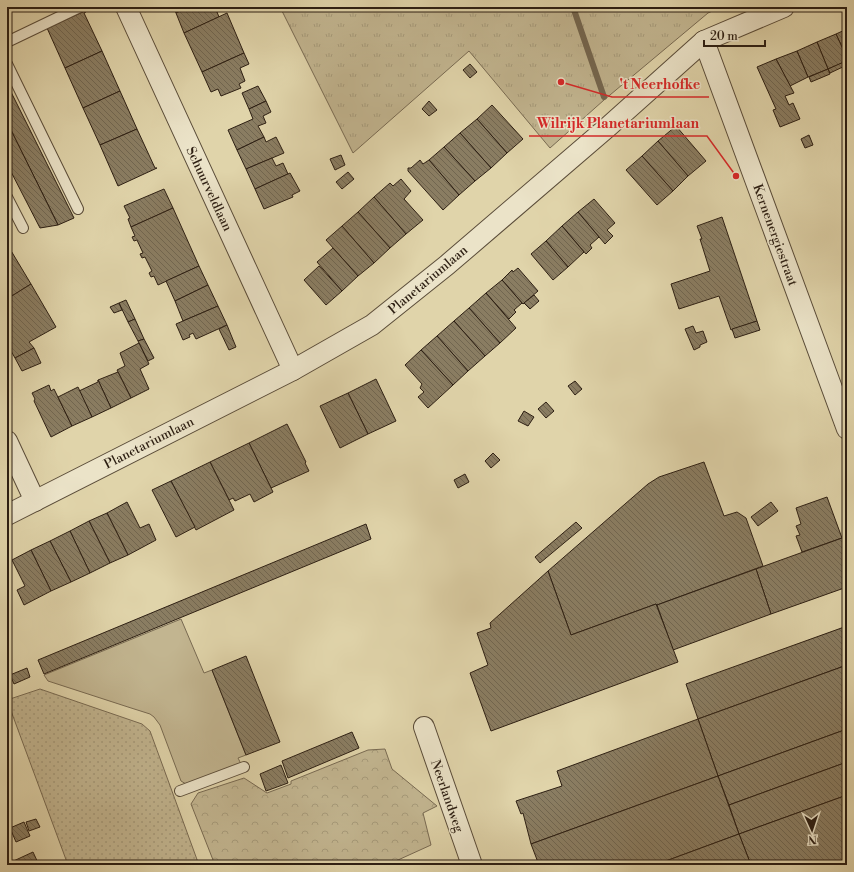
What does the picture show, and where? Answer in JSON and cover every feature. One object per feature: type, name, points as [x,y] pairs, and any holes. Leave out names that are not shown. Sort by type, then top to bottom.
[{"type":"street","name":"Schuurveldlaan","points":[[126,7],[293,370]]},
{"type":"street","name":"Planetariumlaan","points":[[7,515],[293,370],[372,325],[447,265],[609,126],[704,41],[784,7]]},
{"type":"street","name":"Kernenergiestraat","points":[[704,41],[847,429]]},
{"type":"street","points":[[7,441],[35,501]]},
{"type":"street","name":"Neerlandweg","points":[[424,727],[472,865]]},
{"type":"lane","points":[[7,42],[80,7]]},
{"type":"lane","points":[[7,64],[78,209]]},
{"type":"lane","points":[[7,197],[23,228]]},
{"type":"lane","points":[[180,791],[244,767]]},
{"type":"green space","points":[[280,7],[721,7],[708,13],[604,100],[550,148],[469,51],[353,153]]},
{"type":"green space","points":[[181,619],[204,673],[212,670],[246,755],[238,758],[241,764],[186,784],[181,781],[160,725],[154,717],[150,714],[48,681],[44,675]]},
{"type":"green space","points":[[40,689],[142,724],[150,731],[199,865],[68,865],[7,700]]},
{"type":"green space","points":[[385,749],[392,769],[437,806],[423,813],[431,845],[387,865],[215,865],[191,804],[198,793],[244,778],[267,793],[291,784],[291,781],[368,750]]},
{"type":"building","points":[[173,7],[189,7],[176,13]]},
{"type":"building","points":[[189,7],[222,7],[221,10],[217,12],[219,17],[184,33],[176,13]]},
{"type":"building","points":[[85,11],[86,12],[84,13],[102,51],[65,68],[47,28]]},
{"type":"building","points":[[227,13],[244,53],[202,72],[184,33]]},
{"type":"building","points":[[847,29],[847,58],[836,34]]},
{"type":"building","points":[[836,34],[847,61],[828,69],[817,42]]},
{"type":"building","points":[[817,42],[828,69],[808,77],[797,51]]},
{"type":"building","points":[[102,51],[120,91],[83,108],[65,68]]},
{"type":"building","points":[[797,51],[808,77],[790,86],[776,59]]},
{"type":"building","points":[[244,53],[249,64],[240,68],[245,81],[239,84],[241,88],[221,96],[218,89],[211,92],[202,72]]},
{"type":"building","points":[[776,59],[794,93],[785,96],[789,105],[793,103],[800,119],[780,127],[773,110],[776,109],[757,67]]},
{"type":"building","points":[[846,61],[847,65],[830,73],[828,69]]},
{"type":"building","points":[[470,64],[477,72],[470,78],[463,70]]},
{"type":"building","points":[[828,69],[830,74],[811,82],[809,77]]},
{"type":"building","points":[[7,84],[74,218],[58,225],[7,122]]},
{"type":"building","points":[[258,86],[266,101],[249,109],[242,93]]},
{"type":"building","points":[[120,91],[137,129],[100,145],[83,108]]},
{"type":"building","points":[[266,101],[271,112],[263,116],[266,123],[258,126],[264,137],[237,150],[228,130],[253,119],[249,109]]},
{"type":"building","points":[[429,101],[437,110],[429,116],[422,109]]},
{"type":"building","points":[[492,105],[523,139],[507,153],[477,119]]},
{"type":"building","points":[[477,119],[507,153],[491,168],[460,133]]},
{"type":"building","points":[[7,122],[58,225],[40,228],[7,164]]},
{"type":"building","points":[[676,126],[706,161],[688,176],[658,141]]},
{"type":"building","points":[[137,129],[155,168],[157,168],[118,186],[100,145]]},
{"type":"building","points":[[460,133],[491,168],[475,181],[444,147]]},
{"type":"building","points":[[809,135],[813,145],[805,148],[801,139]]},
{"type":"building","points":[[264,137],[266,142],[276,137],[284,153],[246,169],[237,150]]},
{"type":"building","points":[[658,141],[688,176],[673,191],[642,156]]},
{"type":"building","points":[[444,147],[475,181],[459,195],[429,160]]},
{"type":"building","points":[[341,155],[345,165],[335,170],[330,159]]},
{"type":"building","points":[[642,156],[673,191],[657,205],[626,170]]},
{"type":"building","points":[[272,158],[276,166],[283,163],[288,174],[255,189],[246,169]]},
{"type":"building","points":[[420,160],[423,164],[429,160],[459,195],[443,210],[408,171],[408,168],[411,168]]},
{"type":"building","points":[[348,172],[354,179],[342,189],[336,182]]},
{"type":"building","points":[[290,173],[300,191],[292,195],[293,197],[264,209],[255,189]]},
{"type":"building","points":[[401,179],[411,191],[404,199],[423,220],[406,234],[374,197],[390,183],[393,186]]},
{"type":"building","points":[[164,189],[173,208],[131,227],[128,219],[130,218],[124,206]]},
{"type":"building","points":[[374,197],[406,234],[390,248],[358,212]]},
{"type":"building","points":[[594,199],[615,223],[607,230],[613,236],[605,244],[578,212]]},
{"type":"building","points":[[173,208],[199,266],[158,285],[154,276],[151,277],[149,273],[152,271],[145,257],[142,258],[140,254],[143,253],[137,240],[134,241],[132,237],[135,236],[131,227]]},
{"type":"building","points":[[358,212],[390,248],[374,263],[342,226]]},
{"type":"building","points":[[578,212],[599,237],[590,245],[592,248],[586,254],[562,226]]},
{"type":"building","points":[[722,217],[757,321],[731,330],[719,296],[679,309],[671,284],[710,271],[697,226]]},
{"type":"building","points":[[342,226],[374,263],[358,276],[326,240]]},
{"type":"building","points":[[562,226],[584,252],[568,267],[546,241]]},
{"type":"building","points":[[546,241],[568,267],[553,280],[531,254]]},
{"type":"building","points":[[7,244],[31,284],[7,299]]},
{"type":"building","points":[[333,248],[358,276],[342,291],[317,262]]},
{"type":"building","points":[[199,266],[208,285],[175,301],[166,281]]},
{"type":"building","points":[[319,266],[342,291],[326,305],[304,280]]},
{"type":"building","points":[[518,268],[538,291],[523,304],[502,280],[512,270],[513,272]]},
{"type":"building","points":[[502,280],[522,303],[514,310],[516,312],[509,319],[486,293]]},
{"type":"building","points":[[31,284],[56,327],[29,342],[34,348],[15,358],[7,344],[7,299]]},
{"type":"building","points":[[208,285],[218,306],[183,321],[175,301]]},
{"type":"building","points":[[486,293],[516,328],[500,343],[469,308]]},
{"type":"building","points":[[534,295],[539,301],[530,309],[524,303]]},
{"type":"building","points":[[126,300],[135,319],[128,322],[119,303]]},
{"type":"building","points":[[119,303],[122,310],[114,313],[110,307]]},
{"type":"building","points":[[218,306],[227,325],[196,339],[193,333],[189,335],[190,337],[183,340],[176,324]]},
{"type":"building","points":[[469,308],[500,343],[485,356],[454,321]]},
{"type":"building","points":[[135,319],[144,339],[138,341],[128,322]]},
{"type":"building","points":[[454,321],[485,356],[468,371],[437,336]]},
{"type":"building","points":[[757,321],[760,330],[735,338],[732,329]]},
{"type":"building","points":[[227,325],[236,347],[229,350],[219,329]]},
{"type":"building","points":[[693,326],[696,333],[703,331],[707,342],[694,350],[685,329]]},
{"type":"building","points":[[437,336],[468,371],[453,385],[421,350]]},
{"type":"building","points":[[144,339],[154,358],[148,361],[138,341]]},
{"type":"building","points":[[139,343],[149,364],[140,369],[149,389],[131,398],[117,370],[125,366],[120,353]]},
{"type":"building","points":[[34,348],[41,363],[22,371],[15,358]]},
{"type":"building","points":[[421,350],[453,385],[428,408],[418,397],[424,392],[420,388],[422,384],[405,365]]},
{"type":"building","points":[[118,372],[131,398],[111,408],[98,380]]},
{"type":"building","points":[[376,379],[396,421],[368,434],[348,393]]},
{"type":"building","points":[[98,380],[111,408],[92,417],[79,391],[98,382]]},
{"type":"building","points":[[575,381],[582,389],[575,395],[568,386]]},
{"type":"building","points":[[49,385],[51,391],[54,389],[72,426],[51,437],[34,401],[35,399],[32,393]]},
{"type":"building","points":[[78,387],[92,417],[72,426],[58,397]]},
{"type":"building","points":[[348,393],[368,434],[340,448],[320,406]]},
{"type":"building","points":[[546,402],[554,411],[546,418],[538,409]]},
{"type":"building","points":[[524,411],[534,417],[528,426],[518,421]]},
{"type":"building","points":[[287,424],[309,471],[271,488],[249,443]]},
{"type":"building","points":[[249,443],[273,492],[254,502],[250,494],[235,501],[233,498],[229,500],[210,462]]},
{"type":"building","points":[[493,453],[500,460],[491,468],[485,461]]},
{"type":"building","points":[[210,462],[234,510],[196,530],[171,481]]},
{"type":"building","points":[[704,462],[724,516],[737,512],[746,518],[763,566],[571,635],[548,571],[648,484],[659,477]]},
{"type":"building","points":[[465,474],[469,482],[458,488],[454,480]]},
{"type":"building","points":[[171,481],[195,527],[176,537],[152,490]]},
{"type":"building","points":[[827,497],[842,538],[802,552],[796,536],[800,535],[796,526],[801,524],[796,508]]},
{"type":"building","points":[[127,502],[140,528],[149,524],[156,540],[128,555],[107,513]]},
{"type":"building","points":[[771,502],[778,511],[758,526],[751,517]]},
{"type":"building","points":[[107,513],[128,555],[110,563],[89,521]]},
{"type":"building","points":[[89,521],[110,563],[90,573],[70,531]]},
{"type":"building","points":[[576,522],[582,528],[540,563],[535,557]]},
{"type":"building","points":[[366,524],[371,539],[44,674],[38,660]]},
{"type":"building","points":[[70,531],[90,573],[71,582],[50,541]]},
{"type":"building","points":[[842,538],[847,551],[847,587],[771,614],[756,569]]},
{"type":"building","points":[[50,541],[71,582],[51,591],[31,550]]},
{"type":"building","points":[[31,550],[51,591],[24,605],[17,590],[25,586],[12,560]]},
{"type":"building","points":[[756,569],[771,614],[673,650],[657,605]]},
{"type":"building","points":[[548,571],[571,635],[656,604],[678,662],[491,731],[470,673],[488,665],[477,633],[491,628],[490,623]]},
{"type":"building","points":[[847,626],[847,665],[698,719],[686,684]]},
{"type":"building","points":[[246,656],[280,742],[246,755],[212,670]]},
{"type":"building","points":[[847,665],[847,729],[718,776],[698,719]]},
{"type":"building","points":[[27,668],[30,677],[14,684],[10,675]]},
{"type":"building","points":[[698,719],[718,776],[531,844],[523,813],[521,814],[516,801],[562,786],[557,771]]},
{"type":"building","points":[[847,729],[847,762],[729,805],[718,776]]},
{"type":"building","points":[[352,732],[359,748],[288,778],[282,761]]},
{"type":"building","points":[[847,762],[847,795],[739,834],[729,805]]},
{"type":"building","points":[[281,765],[288,783],[266,791],[260,774]]},
{"type":"building","points":[[718,776],[739,834],[655,865],[539,865],[531,844]]},
{"type":"building","points":[[847,795],[847,860],[833,865],[751,865],[739,834]]},
{"type":"building","points":[[36,819],[40,827],[29,831],[26,822]]},
{"type":"building","points":[[24,822],[30,836],[16,842],[10,828]]},
{"type":"building","points":[[739,834],[751,865],[655,865]]},
{"type":"building","points":[[33,852],[39,865],[7,865],[7,864]]},
{"type":"waterway","points":[[573,7],[604,97]]},
{"type":"place","name":"'t Neerhofke","points":[[561,82]]},
{"type":"place","name":"Wilrijk Planetariumlaan","points":[[736,176]]}]
